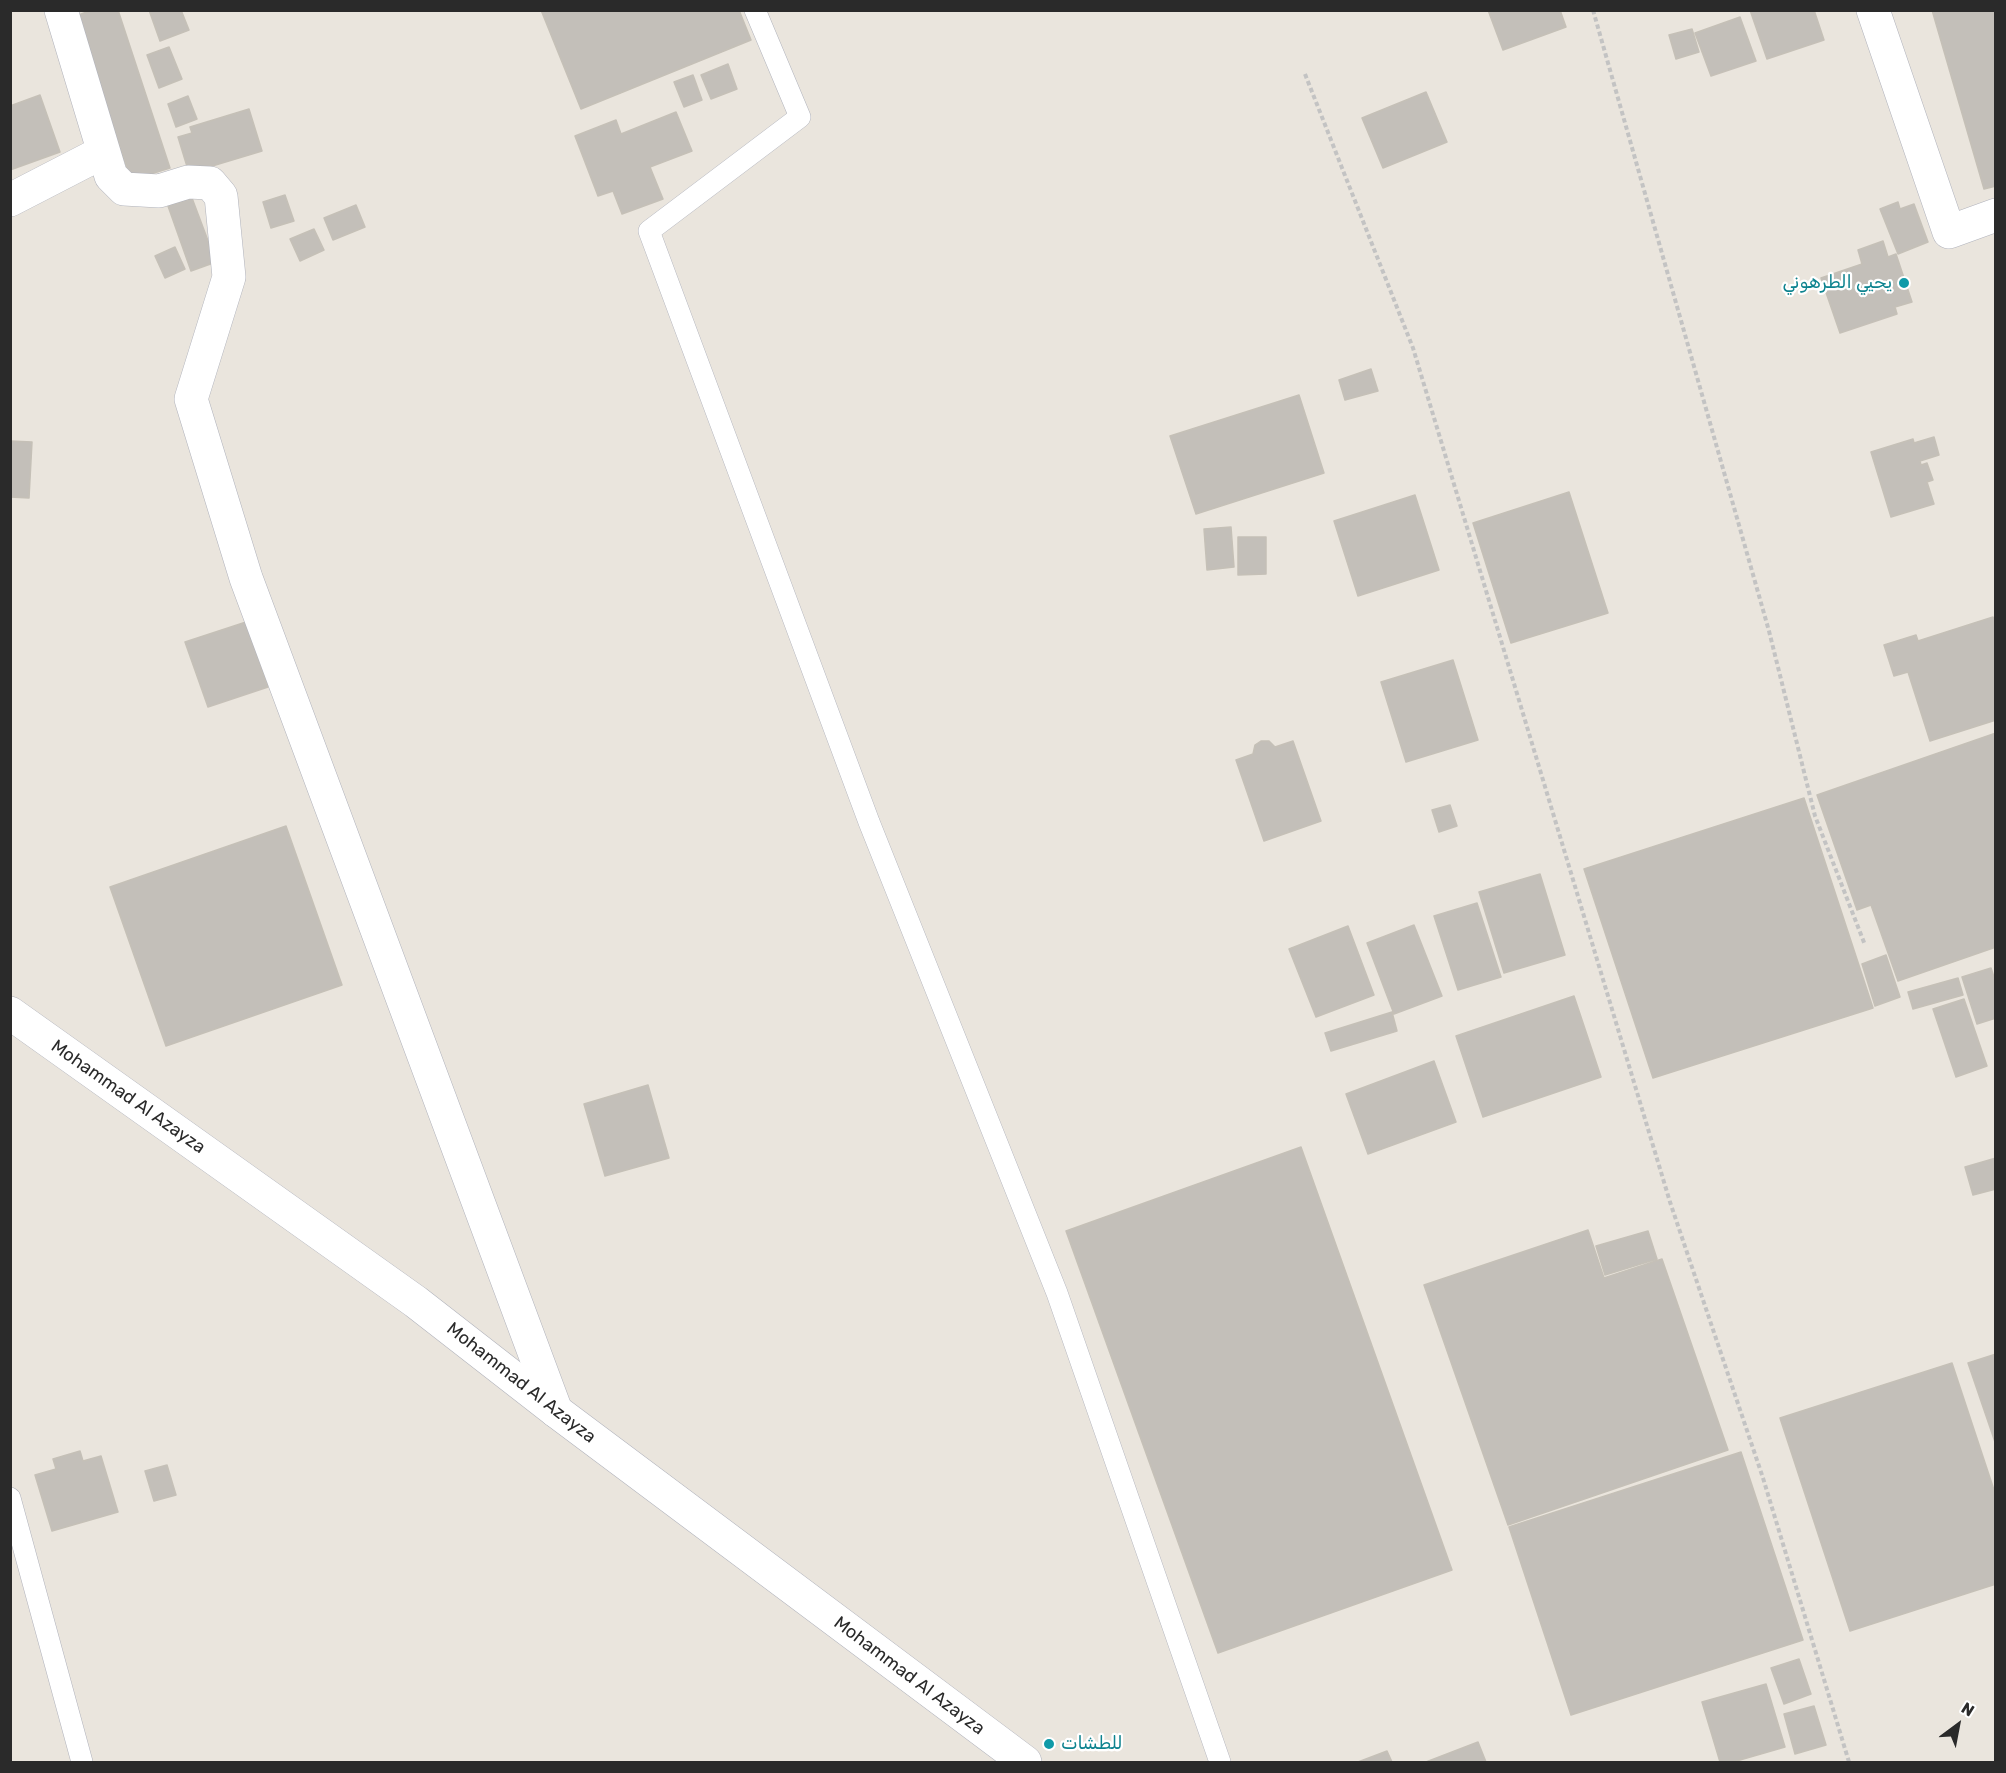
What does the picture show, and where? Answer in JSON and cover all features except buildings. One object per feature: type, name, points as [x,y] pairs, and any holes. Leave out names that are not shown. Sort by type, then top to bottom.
[{"type":"street","points":[[61,10],[111,176],[124,189],[159,191],[188,182],[210,183],[221,196],[229,277],[191,399],[246,578],[556,1412]]},
{"type":"street","points":[[1873,10],[1949,232],[1995,215]]},
{"type":"street","points":[[10,200],[103,152]]},
{"type":"street","name":"Mohammad Al Azayza","points":[[10,1013],[416,1302],[556,1412],[1025,1762]]},
{"type":"lane","points":[[755,10],[800,117],[649,231],[869,822],[1057,1293],[1220,1762]]},
{"type":"lane","points":[[10,1498],[82,1762]]},
{"type":"path","points":[[1593,10],[1769,631],[1815,816],[1865,945]]},
{"type":"path","points":[[1305,74],[1413,348],[1670,1203],[1763,1478],[1849,1762]]},
{"type":"place","name":"يحيي الطرهوني","points":[[1904,283]]},
{"type":"place","name":"للطشات","points":[[1049,1744]]}]
